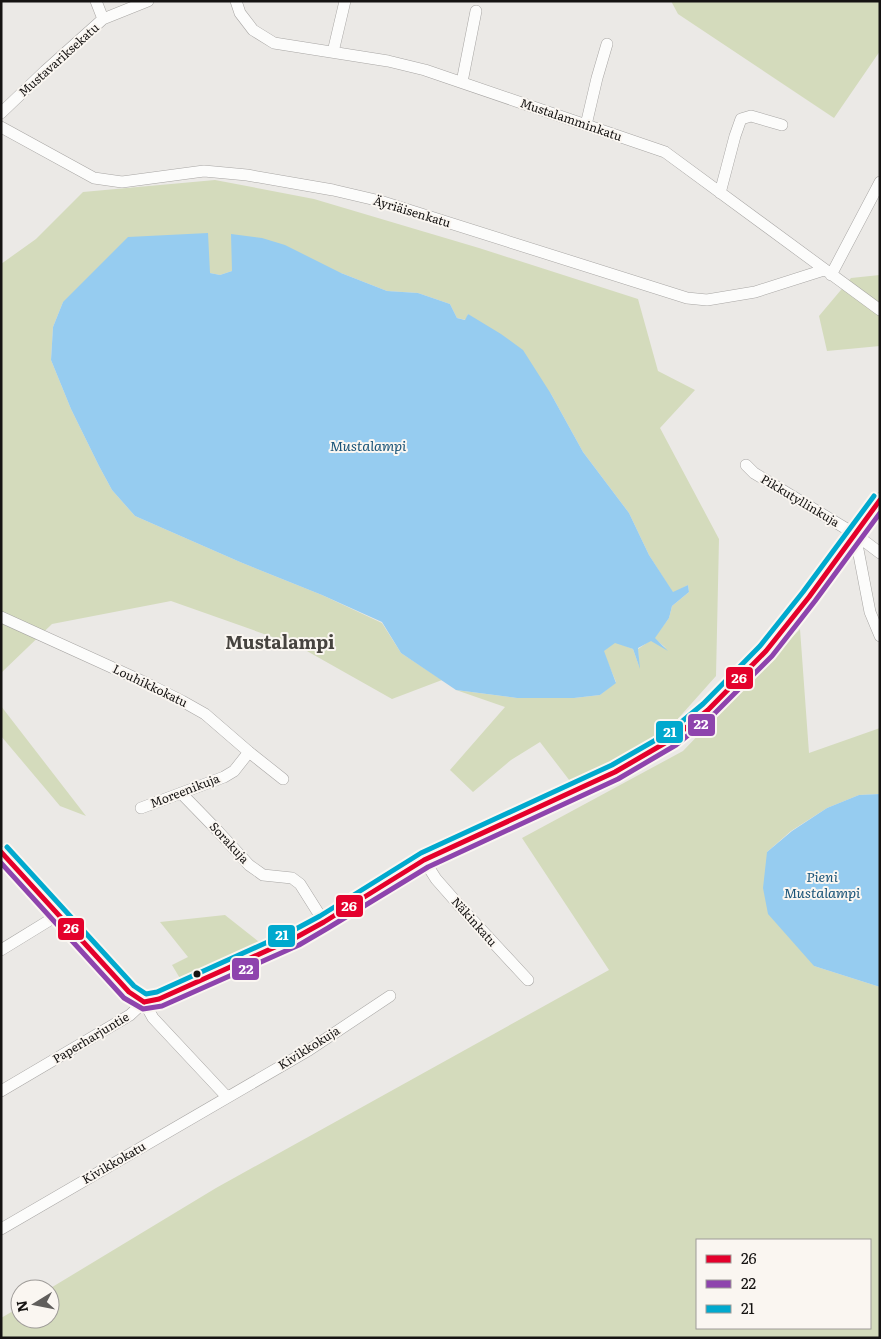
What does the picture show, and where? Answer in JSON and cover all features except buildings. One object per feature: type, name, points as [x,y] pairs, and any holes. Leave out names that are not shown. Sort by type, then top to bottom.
[{"type":"street","points":[[96,1],[103,19]]},
{"type":"street","name":"Mustavariksekatu","points":[[1,113],[45,70],[103,19],[148,1]]},
{"type":"street","name":"Mustalamminkatu","points":[[236,1],[240,13],[253,30],[274,43],[388,61],[425,70],[665,152],[827,273],[880,310]]},
{"type":"street","points":[[333,52],[345,1]]},
{"type":"street","points":[[462,82],[476,11]]},
{"type":"street","points":[[586,125],[607,44]]},
{"type":"street","points":[[720,192],[741,119],[751,116],[782,125]]},
{"type":"street","name":"Äyriäisenkatu","points":[[1,127],[94,178],[122,182],[204,172],[247,175],[333,190],[380,202],[687,298],[707,300],[755,292],[827,273]]},
{"type":"street","points":[[827,273],[880,182]]},
{"type":"street","name":"Pikkutyllinkuja","points":[[746,465],[754,473],[855,534],[880,553]]},
{"type":"street","name":"Paperharjuntie","points":[[1,1091],[130,1015],[144,1002],[160,999],[295,938],[424,860],[615,772],[672,739],[708,710],[766,651],[809,597],[880,500]]},
{"type":"street","points":[[855,534],[870,612],[880,636]]},
{"type":"street","name":"Louhikkokatu","points":[[1,617],[144,682],[205,714],[284,779]]},
{"type":"street","name":"Moreenikuja","points":[[141,808],[210,783],[229,774],[234,771],[249,752]]},
{"type":"street","name":"Sorakuja","points":[[181,793],[249,865],[263,874],[292,878],[300,884],[324,922]]},
{"type":"street","points":[[1,852],[129,992],[144,1002],[153,1018],[227,1097]]},
{"type":"street","name":"Näkinkatu","points":[[424,860],[436,880],[528,980]]},
{"type":"street","points":[[1,950],[58,915]]},
{"type":"street","name":"Kivikkokuja","points":[[227,1097],[309,1050],[390,996]]},
{"type":"street","name":"Kivikkokatu","points":[[1,1229],[227,1097]]},
{"type":"green space","points":[[671,1],[880,1],[880,51],[834,118],[678,14]]},
{"type":"green space","points":[[215,180],[314,199],[479,248],[638,299],[658,371],[695,390],[660,428],[719,539],[716,676],[667,731],[622,761],[573,785],[540,742],[511,760],[473,792],[450,770],[505,707],[456,690],[517,698],[574,698],[600,695],[616,682],[603,651],[615,642],[633,649],[639,666],[638,649],[651,640],[666,648],[654,638],[669,618],[672,606],[689,592],[688,585],[673,593],[649,555],[629,513],[583,452],[551,394],[468,314],[466,320],[457,318],[450,304],[418,293],[387,291],[341,273],[232,271],[220,275],[210,273],[63,302],[53,327],[51,360],[71,409],[99,466],[112,490],[135,516],[240,562],[322,595],[382,623],[401,653],[442,680],[392,699],[298,646],[171,601],[52,624],[1,673],[1,264],[36,239],[83,192]]},
{"type":"green space","points":[[880,275],[880,346],[827,351],[819,316],[851,278]]},
{"type":"green space","points":[[800,629],[809,753],[880,728],[880,794],[859,795],[827,808],[791,831],[767,852],[814,966],[880,987],[880,1338],[1,1338],[1,1318],[10,1313],[10,1329],[60,1329],[60,1282],[216,1188],[609,970],[522,838],[683,751]]},
{"type":"green space","points":[[1,706],[86,816],[60,806],[1,736]]},
{"type":"green space","points":[[225,915],[263,945],[181,980],[172,965],[188,957],[160,922]]},
{"type":"water","name":"Mustalampi","points":[[208,233],[210,273],[220,275],[232,271],[231,234],[262,238],[285,245],[341,273],[387,291],[418,293],[450,304],[457,318],[465,320],[468,314],[523,350],[551,394],[583,452],[629,513],[649,555],[673,592],[688,585],[689,592],[672,606],[669,618],[655,638],[668,651],[651,641],[638,648],[640,669],[633,649],[615,643],[604,651],[616,683],[600,695],[574,698],[517,698],[456,690],[401,653],[382,622],[135,516],[112,490],[71,409],[51,360],[53,327],[63,302],[128,237]]},
{"type":"water","name":"Pieni Mustalampi","points":[[880,794],[880,987],[814,966],[768,914],[763,888],[767,852],[792,831],[827,808],[859,795]]},
{"type":"transit line","name":"21","points":[[7,847],[134,986],[146,994],[157,992],[292,931],[320,916],[421,853],[612,765],[668,733],[703,704],[760,646],[803,592],[874,496]]},
{"type":"transit line","name":"26","points":[[144,1002],[159,999],[295,938],[424,860],[615,772],[672,739],[708,710],[766,651],[809,597],[880,500]]},
{"type":"transit line","name":"22","points":[[1,863],[124,998],[143,1009],[162,1006],[299,945],[428,867],[618,779],[676,745],[713,715],[772,656],[880,513]]},
{"type":"transit line","name":"26","points":[[1,852],[129,992],[144,1002]]},
{"type":"district","name":"Mustalampi","points":[[280,643]]}]
